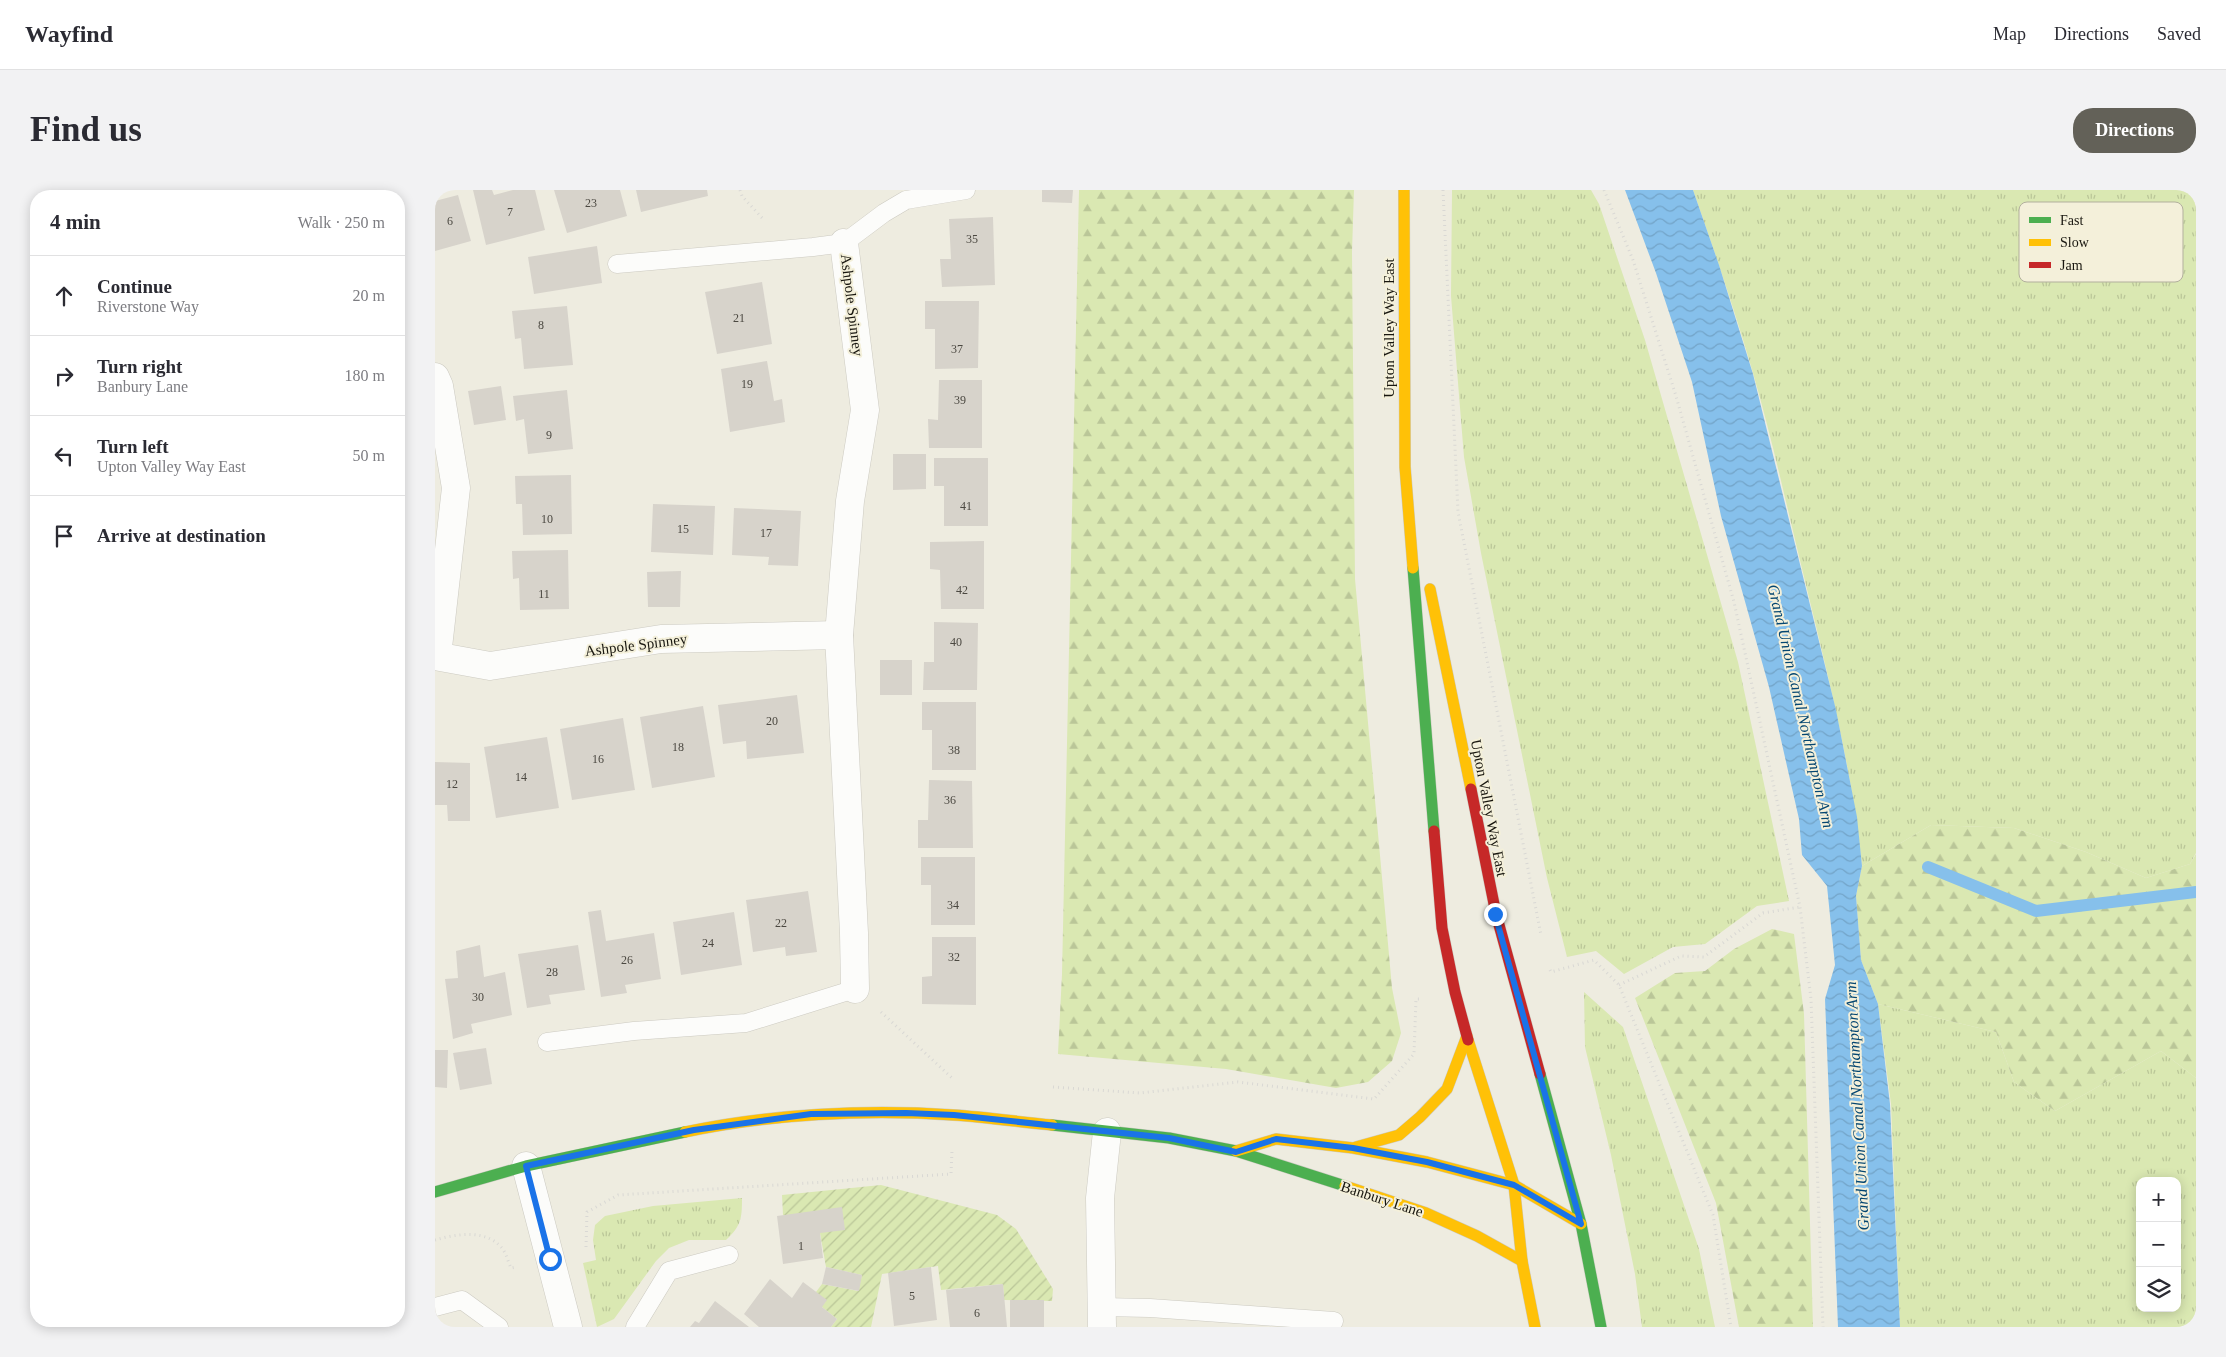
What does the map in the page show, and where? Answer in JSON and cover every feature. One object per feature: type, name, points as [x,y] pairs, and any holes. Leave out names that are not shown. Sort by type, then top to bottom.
[{"type":"street","name":"Upton Valley Way East","points":[[1403,190],[1405,467],[1442,928],[1455,992],[1467,1036],[1514,1185],[1522,1261],[1535,1327]]},
{"type":"street","name":"Ashpole Spinney","points":[[844,243],[865,410],[850,501],[839,635],[854,933],[855,989]]},
{"type":"street","points":[[435,377],[439,386],[456,488],[436,656]]},
{"type":"street","name":"Upton Valley Way East","points":[[1405,467],[1495,914],[1581,1224],[1601,1327]]},
{"type":"street","name":"Ashpole Spinney","points":[[436,656],[490,666],[661,639],[839,635]]},
{"type":"street","points":[[1353,1148],[1399,1134],[1420,1117],[1447,1089],[1467,1036]]},
{"type":"street","name":"Banbury Lane","points":[[435,1192],[526,1166],[694,1130],[811,1114],[906,1113],[954,1115],[1169,1138],[1236,1152],[1426,1213],[1477,1236],[1522,1261]]},
{"type":"street","points":[[1101,1317],[1100,1198],[1107,1132]]},
{"type":"street","name":"Banbury Lane","points":[[1236,1152],[1276,1139],[1353,1148],[1427,1162],[1514,1185],[1581,1224]]},
{"type":"street","points":[[526,1166],[568,1327]]},
{"type":"lane","points":[[617,264],[844,243],[884,213],[907,200],[966,190]]},
{"type":"lane","points":[[547,1042],[635,1031],[747,1023],[855,989]]},
{"type":"lane","points":[[635,1327],[669,1271],[729,1255]]},
{"type":"lane","points":[[435,1307],[462,1300],[499,1327]]},
{"type":"lane","points":[[1101,1317],[1150,1308],[1335,1321]]},
{"type":"path","points":[[740,190],[742,196],[769,225]]},
{"type":"path","points":[[1443,190],[1458,512],[1541,937]]},
{"type":"path","points":[[1604,190],[1633,260],[1673,386],[1734,602],[1800,907],[1811,998],[1823,1327]]},
{"type":"path","points":[[1619,985],[1681,956],[1704,957],[1763,913],[1800,907]]},
{"type":"path","points":[[1548,964],[1551,972],[1594,960],[1619,985],[1713,1215],[1731,1327]]},
{"type":"path","points":[[855,989],[954,1080]]},
{"type":"path","points":[[435,1240],[474,1234],[491,1238],[502,1248],[511,1268],[550,1259]]},
{"type":"green space","points":[[1079,190],[1354,190],[1352,252],[1355,579],[1392,988],[1401,1033],[1392,1061],[1368,1082],[1336,1088],[1226,1069],[1058,1054],[1062,974]]},
{"type":"green space","points":[[1452,190],[1591,190],[1599,204],[1645,340],[1738,662],[1789,901],[1757,906],[1705,944],[1673,947],[1624,974],[1596,951],[1567,957],[1547,878],[1481,553],[1464,457],[1451,296]]},
{"type":"green space","points":[[1693,190],[2196,190],[2196,853],[2190,864],[2146,878],[2086,852],[2014,828],[1931,825],[1862,866],[1846,758],[1774,451],[1739,327]]},
{"type":"green space","points":[[1931,825],[2014,828],[2086,852],[2146,878],[2190,864],[2196,854],[2196,1078],[2161,1051],[2055,1111],[2014,1082],[1996,1032],[1878,1004],[1861,960],[1856,896],[1862,866]]},
{"type":"green space","points":[[1772,929],[1794,934],[1804,1014],[1813,1327],[1739,1327],[1716,1203],[1635,998],[1675,973],[1705,971],[1734,949]]},
{"type":"green space","points":[[1584,992],[1623,1027],[1699,1249],[1715,1327],[1642,1327],[1635,1274],[1611,1155],[1585,1047]]},
{"type":"green space","points":[[1878,1004],[1996,1032],[2014,1082],[2055,1111],[2161,1051],[2196,1078],[2196,1327],[1900,1327],[1891,1104]]},
{"type":"green space","points":[[881,1185],[997,1215],[1016,1229],[1053,1289],[1052,1301],[1004,1300],[1003,1284],[941,1290],[938,1266],[882,1274],[871,1327],[831,1327],[837,1319],[822,1307],[816,1292],[822,1284],[858,1291],[862,1275],[826,1267],[820,1233],[783,1215],[782,1195]]},
{"type":"green space","points":[[742,1198],[740,1222],[726,1240],[689,1240],[669,1248],[656,1261],[614,1319],[597,1327],[583,1263],[596,1260],[593,1240],[595,1225],[605,1216],[653,1206]]},
{"type":"water","name":"Grand Union Canal Northampton Arm","points":[[1625,190],[1693,190],[1753,374],[1836,710],[1857,817],[1862,866],[1856,896],[1861,960],[1878,1004],[1890,1104],[1900,1327],[1838,1327],[1825,999],[1835,965],[1827,886],[1802,855],[1799,819],[1769,687],[1721,516],[1692,382],[1656,273]]},
{"type":"building","points":[[473,190],[492,190],[494,195],[513,190],[535,190],[545,230],[486,245]]},
{"type":"building","points":[[554,190],[620,190],[627,216],[567,233]]},
{"type":"building","points":[[636,190],[707,190],[708,196],[641,212]]},
{"type":"building","points":[[1042,190],[1073,190],[1072,203],[1042,202]]},
{"type":"building","points":[[458,195],[471,241],[435,251],[435,201]]},
{"type":"building","points":[[993,217],[995,285],[942,287],[940,259],[951,259],[949,219]]},
{"type":"building","points":[[597,246],[602,283],[534,294],[528,257]]},
{"type":"building","points":[[762,282],[772,344],[717,354],[705,292]]},
{"type":"building","points":[[925,301],[979,301],[978,368],[935,369],[935,329],[925,329]]},
{"type":"building","points":[[567,306],[573,365],[524,369],[521,338],[515,339],[512,311]]},
{"type":"building","points":[[767,361],[774,401],[782,399],[785,422],[730,432],[721,369]]},
{"type":"building","points":[[939,380],[982,380],[982,448],[929,448],[928,419],[938,420]]},
{"type":"building","points":[[501,386],[506,420],[474,425],[468,391]]},
{"type":"building","points":[[567,390],[573,449],[528,454],[524,419],[516,421],[513,396]]},
{"type":"building","points":[[893,454],[926,454],[926,489],[893,490]]},
{"type":"building","points":[[934,458],[988,458],[988,526],[944,526],[944,486],[934,486]]},
{"type":"building","points":[[571,475],[572,534],[523,535],[522,504],[516,504],[515,476]]},
{"type":"building","points":[[653,504],[715,506],[713,555],[651,552]]},
{"type":"building","points":[[734,508],[801,511],[798,566],[768,565],[769,557],[732,555]]},
{"type":"building","points":[[984,541],[984,609],[941,609],[940,570],[930,569],[930,542]]},
{"type":"building","points":[[568,550],[569,609],[520,610],[519,578],[513,579],[512,551]]},
{"type":"building","points":[[681,571],[680,607],[648,607],[647,572]]},
{"type":"building","points":[[934,622],[978,623],[977,690],[923,690],[924,662],[934,662]]},
{"type":"building","points":[[880,660],[912,660],[912,695],[880,695]]},
{"type":"building","points":[[797,695],[804,753],[747,759],[746,741],[723,744],[718,705]]},
{"type":"building","points":[[922,702],[976,702],[976,770],[932,770],[932,730],[922,730]]},
{"type":"building","points":[[703,706],[715,777],[652,788],[640,717]]},
{"type":"building","points":[[623,718],[635,790],[572,800],[560,729]]},
{"type":"building","points":[[547,737],[559,808],[496,818],[484,747]]},
{"type":"building","points":[[435,762],[470,763],[470,821],[448,821],[447,805],[435,805]]},
{"type":"building","points":[[929,780],[972,781],[973,848],[918,848],[918,820],[928,820]]},
{"type":"building","points":[[921,857],[975,857],[975,925],[931,925],[931,885],[921,885]]},
{"type":"building","points":[[808,891],[817,952],[786,956],[785,947],[753,952],[746,900]]},
{"type":"building","points":[[601,910],[606,941],[654,933],[661,979],[625,985],[627,993],[601,997],[588,912]]},
{"type":"building","points":[[734,912],[742,965],[681,975],[673,922]]},
{"type":"building","points":[[932,937],[976,937],[976,1005],[922,1004],[922,977],[932,976]]},
{"type":"building","points":[[480,945],[484,977],[505,972],[512,1015],[471,1024],[473,1033],[453,1039],[445,979],[458,978],[456,951]]},
{"type":"building","points":[[578,945],[585,990],[549,995],[551,1004],[527,1008],[518,954]]},
{"type":"building","points":[[486,1048],[492,1084],[460,1090],[453,1053]]},
{"type":"building","points":[[435,1050],[448,1050],[447,1088],[435,1087]]},
{"type":"building","points":[[842,1207],[845,1230],[820,1233],[823,1258],[783,1264],[777,1216]]},
{"type":"building","points":[[826,1267],[862,1275],[859,1291],[822,1284]]},
{"type":"building","points":[[931,1267],[937,1320],[894,1326],[888,1273]]},
{"type":"building","points":[[770,1279],[792,1298],[803,1282],[827,1300],[822,1307],[837,1319],[831,1327],[759,1327],[744,1314]]},
{"type":"building","points":[[1003,1284],[1007,1327],[950,1327],[946,1290]]},
{"type":"building","points":[[1010,1300],[1044,1300],[1044,1327],[1010,1327]]},
{"type":"building","points":[[715,1301],[749,1327],[690,1327],[695,1321],[699,1323]]},
{"type":"waterway","points":[[1928,867],[2036,911],[2196,892]]},
{"type":"traffic: fast","points":[[1413,568],[1434,831]]},
{"type":"traffic: fast","points":[[1540,1074],[1581,1224],[1601,1327]]},
{"type":"traffic: fast","points":[[1052,1125],[1169,1138],[1236,1151],[1345,1186]]},
{"type":"traffic: fast","points":[[435,1192],[526,1166],[685,1132]]},
{"type":"traffic: slow","points":[[1404,190],[1405,467],[1413,568]]},
{"type":"traffic: slow","points":[[1430,589],[1471,789]]},
{"type":"traffic: slow","points":[[1356,1147],[1399,1135],[1420,1117],[1447,1089],[1467,1036]]},
{"type":"traffic: slow","points":[[1468,1040],[1514,1185],[1522,1261],[1535,1327]]},
{"type":"traffic: slow","points":[[685,1132],[784,1117],[852,1113],[920,1113],[1052,1125]]},
{"type":"traffic: slow","points":[[1236,1151],[1276,1139],[1353,1148],[1427,1162],[1514,1185],[1581,1224]]},
{"type":"traffic: slow","points":[[1345,1186],[1426,1213],[1477,1236],[1522,1261]]},
{"type":"traffic: jam","points":[[1471,789],[1496,914],[1540,1074]]},
{"type":"traffic: jam","points":[[1434,831],[1442,928],[1455,992],[1468,1040]]},
{"type":"route","points":[[550,1259],[526,1166],[694,1130],[811,1114],[906,1113],[954,1115],[1169,1138],[1236,1152],[1276,1139],[1353,1148],[1427,1162],[1514,1185],[1581,1224],[1505,944],[1495,914]]}]
